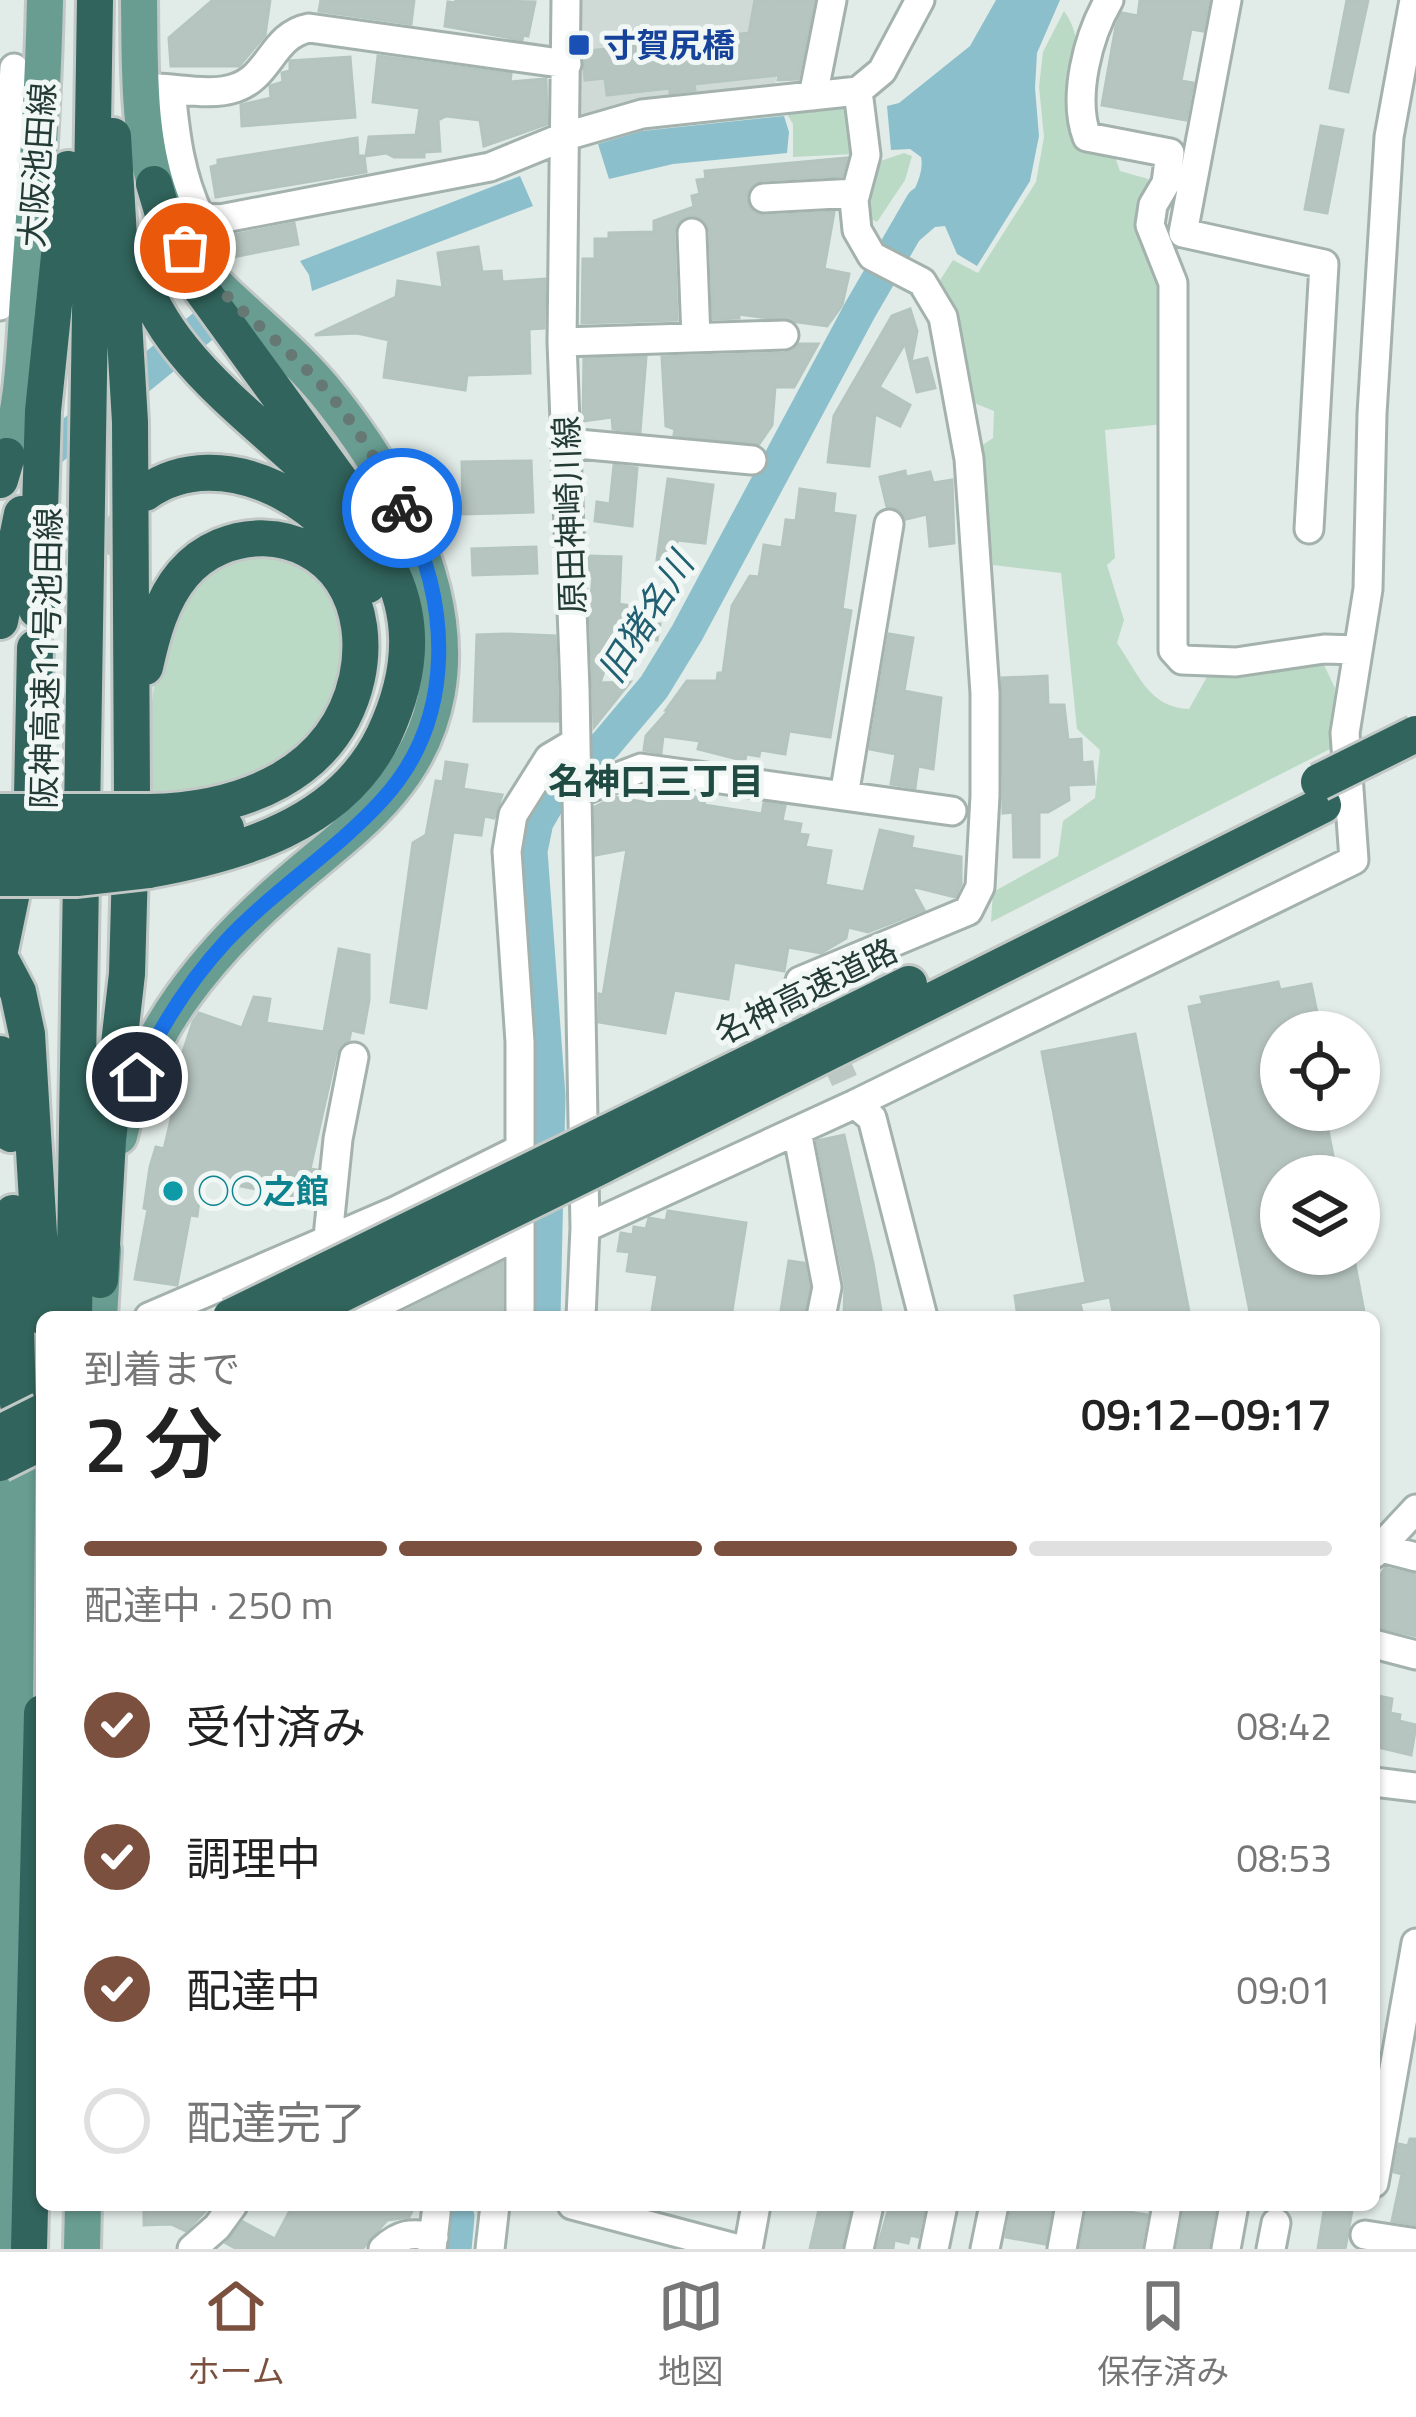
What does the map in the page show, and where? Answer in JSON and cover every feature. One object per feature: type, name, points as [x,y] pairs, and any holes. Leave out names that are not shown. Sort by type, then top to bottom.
[{"type":"highway","name":"阪神高速11号池田線","points":[[47,1311],[32,478],[68,169],[71,0]]},
{"type":"highway","name":"阪神高速11号池田線","points":[[74,1311],[76,1198],[32,478],[95,0]]},
{"type":"highway","points":[[100,1280],[108,1140],[145,830],[110,0]]},
{"type":"highway","points":[[0,621],[43,411],[68,169]]},
{"type":"highway","points":[[0,878],[77,878],[145,830],[236,850],[286,829],[332,800],[367,763],[391,718],[403,671],[400,598],[381,549],[263,347],[176,250],[154,184]]},
{"type":"highway","points":[[117,194],[141,281],[168,329],[197,367],[349,508],[381,549]]},
{"type":"highway","points":[[0,812],[201,835],[253,818],[320,778],[364,718],[377,681],[381,642],[373,598],[354,556],[325,524],[287,497],[236,474],[203,471],[173,477],[146,493]]},
{"type":"highway","points":[[32,478],[37,610]]},
{"type":"highway","points":[[0,845],[145,830],[265,790],[307,763],[337,729],[355,687],[361,643],[346,585],[319,555],[281,539],[243,538],[213,549],[182,574],[150,643],[139,708],[145,830]]},
{"type":"highway","points":[[76,1198],[102,770],[109,556]]},
{"type":"highway","points":[[35,648],[32,796],[0,954],[24,1012],[47,1311]]},
{"type":"highway","name":"名神高速道路","points":[[306,1311],[604,1149],[1321,793],[1416,734]]},
{"type":"highway","name":"名神高速道路","points":[[1321,793],[1416,760]]},
{"type":"highway","points":[[0,1054],[11,1133],[20,1414]]},
{"type":"highway","name":"名神高速道路","points":[[240,1311],[326,1254],[604,1149]]},
{"type":"highway","points":[[0,1192],[14,1276]]},
{"type":"highway","points":[[221,1311],[326,1254]]},
{"type":"highway","points":[[0,1463],[36,1445]]},
{"type":"highway","points":[[28,2249],[36,1941]]},
{"type":"highway","points":[[54,2249],[55,2211]]},
{"type":"main road","name":"大阪池田線","points":[[32,478],[21,389],[19,69],[45,0]]},
{"type":"main road","points":[[139,0],[156,88],[154,184]]},
{"type":"main road","points":[[99,1311],[110,1186],[122,1126],[137,1077],[160,1030],[227,940],[394,786],[418,747],[436,685],[440,643],[436,603],[412,527],[342,412],[315,378],[263,347]]},
{"type":"main road","points":[[0,1337],[10,1358],[20,1414],[9,1517],[9,2249]]},
{"type":"main road","points":[[82,2249],[83,2211]]},
{"type":"street","name":"原田神崎川線","points":[[566,0],[562,342],[576,742],[585,1228],[581,1311]]},
{"type":"street","points":[[813,96],[832,0]]},
{"type":"street","points":[[800,981],[968,911],[980,887],[986,693],[969,459],[944,317],[922,282],[872,256],[857,230],[856,193],[866,155],[859,99],[881,71],[920,0]]},
{"type":"street","points":[[1109,0],[1094,27],[1079,117],[1087,137],[1184,156]]},
{"type":"street","points":[[1228,0],[1184,156],[1184,233],[1324,264],[1309,529]]},
{"type":"street","points":[[585,1228],[855,1105],[1354,860],[1345,733],[1368,589],[1372,414],[1389,137],[1414,0]]},
{"type":"street","points":[[567,64],[309,28],[284,37],[260,72],[242,86],[218,91],[156,88],[200,217],[210,220],[490,167],[566,145],[642,114],[813,96],[859,99]]},
{"type":"street","points":[[0,306],[19,69]]},
{"type":"street","points":[[1184,156],[1153,205],[1150,225],[1173,284],[1173,650],[1182,660],[1236,662],[1357,650]]},
{"type":"street","points":[[764,198],[856,193]]},
{"type":"street","points":[[692,232],[696,338]]},
{"type":"street","points":[[562,342],[784,335]]},
{"type":"street","points":[[567,443],[752,460]]},
{"type":"street","points":[[844,796],[889,524]]},
{"type":"street","points":[[520,1311],[520,1042],[507,851],[512,815],[549,758],[576,742]]},
{"type":"street","points":[[577,793],[641,768],[952,811]]},
{"type":"street","points":[[326,1254],[338,1139],[354,1057]]},
{"type":"street","points":[[855,1105],[872,1118],[920,1311]]},
{"type":"street","points":[[797,1131],[826,1288],[822,1311]]},
{"type":"street","points":[[165,1311],[326,1254],[392,1211],[518,1150]]},
{"type":"street","points":[[365,1311],[520,1235]]},
{"type":"street","points":[[1380,1548],[1416,1509]]},
{"type":"street","points":[[1380,1551],[1416,1557]]},
{"type":"street","points":[[1380,1646],[1416,1655]]},
{"type":"street","points":[[1380,1783],[1416,1787]]},
{"type":"street","points":[[1380,2146],[1416,1943]]},
{"type":"street","points":[[193,2249],[229,2211]]},
{"type":"street","points":[[383,2249],[397,2237],[414,2232],[433,2243],[436,2211]]},
{"type":"street","points":[[490,2249],[494,2211]]},
{"type":"street","points":[[748,2249],[755,2211]]},
{"type":"street","points":[[859,2249],[868,2211]]},
{"type":"street","points":[[934,2249],[942,2211]]},
{"type":"street","points":[[986,2249],[993,2211]]},
{"type":"street","points":[[1062,2249],[1069,2211]]},
{"type":"street","points":[[1159,2249],[1167,2211]]},
{"type":"street","points":[[1226,2249],[1233,2211]]},
{"type":"street","points":[[1369,2211],[1363,2242],[1416,2243]]},
{"type":"street","points":[[631,2212],[739,2249]]},
{"type":"shaded area","points":[[577,0],[789,0],[774,91],[580,121]]},
{"type":"green space","points":[[1064,11],[1078,50],[1071,121],[1113,151],[1120,171],[1148,179],[1144,225],[1166,290],[1164,424],[1105,430],[1115,558],[1107,565],[1124,620],[1117,643],[1154,696],[1175,707],[1189,709],[1208,675],[1324,665],[1335,688],[1330,749],[991,922],[993,892],[1058,856],[1063,821],[1095,798],[1100,750],[1077,729],[1061,573],[993,565],[980,447],[993,438],[994,411],[974,403],[953,305],[937,285],[953,260],[978,273],[1036,182],[1044,137],[1039,87],[1043,52]]},
{"type":"green space","points":[[850,112],[855,154],[793,157],[793,124],[787,114]]},
{"type":"green space","points":[[904,153],[912,156],[905,180],[877,222],[867,217],[878,162]]},
{"type":"green space","points":[[245,550],[280,552],[299,559],[321,576],[338,599],[345,644],[331,706],[311,740],[264,773],[208,791],[149,799],[151,710],[172,624],[204,574]]},
{"type":"water","points":[[996,0],[1060,0],[1037,53],[1039,136],[1030,181],[977,266],[957,254],[945,226],[935,227],[913,246],[887,231],[911,196],[922,166],[921,157],[910,149],[891,150],[887,106],[899,103],[970,46]]},
{"type":"water","points":[[784,116],[789,132],[787,153],[673,164],[609,179],[598,144],[642,131]]},
{"type":"water","points":[[520,176],[533,206],[312,291],[300,261]]},
{"type":"building","points":[[213,0],[270,0],[265,35],[239,66],[171,66],[169,38]]},
{"type":"building","points":[[321,0],[414,0],[411,24],[319,11]]},
{"type":"building","points":[[755,0],[814,1],[798,79],[778,80],[779,75],[694,84],[695,90],[670,93],[670,88],[607,95],[605,78],[585,80],[583,56],[589,56],[588,51],[749,33]]},
{"type":"building","points":[[1140,0],[1209,0],[1203,31],[1191,29],[1181,81],[1193,83],[1186,120],[1102,105],[1116,26],[1122,13],[1138,16]]},
{"type":"building","points":[[1347,0],[1368,0],[1348,92],[1330,88]]},
{"type":"building","points":[[448,2],[535,2],[528,36],[523,35],[522,40],[445,26]]},
{"type":"building","points":[[378,56],[511,74],[510,82],[546,79],[547,124],[484,146],[480,120],[446,116],[438,120],[440,151],[424,152],[424,157],[366,156],[369,137],[416,135],[420,108],[373,102]]},
{"type":"building","points":[[350,57],[355,117],[242,126],[241,105],[271,98],[270,86],[283,82],[282,73],[290,71],[290,61]]},
{"type":"building","points":[[1321,126],[1343,130],[1327,213],[1305,209]]},
{"type":"building","points":[[357,138],[358,156],[364,156],[366,172],[216,197],[211,167],[218,160]]},
{"type":"building","points":[[847,158],[842,176],[762,180],[749,189],[746,198],[750,209],[764,216],[834,212],[824,269],[849,274],[842,305],[827,326],[739,314],[739,318],[713,319],[710,231],[701,218],[692,215],[682,219],[674,233],[677,320],[582,323],[583,259],[595,259],[595,239],[609,239],[609,233],[654,232],[654,221],[694,207],[692,196],[700,194],[697,180],[706,179],[705,171]]},
{"type":"building","points":[[294,223],[298,244],[233,257],[229,236]]},
{"type":"building","points":[[478,247],[482,272],[501,271],[502,282],[545,279],[544,328],[529,329],[530,373],[467,375],[465,390],[384,377],[389,340],[357,333],[315,335],[396,297],[398,281],[443,288],[438,253]]},
{"type":"building","points":[[910,309],[917,331],[911,362],[927,358],[935,388],[917,392],[905,343],[879,387],[910,405],[900,426],[875,414],[869,466],[828,462],[834,416],[892,316]]},
{"type":"building","points":[[799,344],[818,344],[794,387],[775,387],[772,425],[759,444],[674,435],[675,429],[666,426],[662,357],[785,353]]},
{"type":"building","points":[[646,357],[640,432],[613,429],[612,417],[583,421],[584,359]]},
{"type":"building","points":[[531,461],[533,512],[463,514],[462,462]]},
{"type":"building","points":[[614,465],[637,468],[632,526],[595,521],[597,502],[610,504]]},
{"type":"building","points":[[905,471],[906,477],[930,472],[933,483],[952,480],[954,543],[930,546],[927,514],[906,519],[899,509],[887,507],[880,477]]},
{"type":"building","points":[[668,479],[713,485],[705,543],[677,540],[674,563],[657,560]]},
{"type":"building","points":[[800,489],[835,494],[833,513],[855,516],[842,609],[851,611],[830,737],[789,731],[785,754],[760,750],[759,756],[746,754],[745,761],[698,749],[700,741],[663,736],[661,753],[644,750],[646,736],[687,681],[717,681],[718,673],[723,673],[732,606],[750,576],[759,577],[764,545],[782,548],[786,520],[796,521]]},
{"type":"building","points":[[536,547],[537,573],[473,575],[472,549]]},
{"type":"building","points":[[588,556],[621,557],[619,604],[647,609],[645,622],[660,624],[657,640],[643,638],[640,657],[596,651],[606,665],[600,683],[630,682],[594,727],[593,576],[589,576]]},
{"type":"building","points":[[889,634],[913,638],[904,691],[941,698],[933,769],[918,766],[915,788],[891,784],[896,754],[870,749]]},
{"type":"building","points":[[477,635],[555,636],[558,721],[474,721]]},
{"type":"building","points":[[1047,676],[1048,705],[1064,705],[1068,740],[1081,739],[1082,763],[1092,762],[1094,784],[1068,785],[1069,800],[1039,812],[1039,857],[1014,857],[1013,812],[1003,813],[1002,678]]},
{"type":"building","points":[[446,762],[467,765],[463,789],[502,795],[494,818],[484,816],[481,835],[453,832],[426,1008],[391,1002],[413,843],[426,835],[436,781],[443,782]]},
{"type":"building","points":[[656,790],[705,799],[704,805],[762,814],[764,803],[785,806],[782,821],[801,824],[799,834],[808,835],[805,847],[831,851],[825,885],[864,892],[880,830],[913,837],[911,848],[961,857],[961,884],[955,897],[911,886],[924,910],[868,932],[848,927],[846,938],[821,953],[788,947],[784,971],[734,962],[728,999],[674,990],[665,1033],[599,1022],[599,994],[603,995],[627,849],[596,855],[595,807],[615,797],[653,804]]},
{"type":"building","points":[[339,949],[369,955],[369,1000],[363,1033],[351,1030],[349,1040],[336,1054],[310,1169],[317,1170],[314,1200],[241,1186],[242,1181],[203,1171],[197,1216],[190,1215],[177,1285],[135,1279],[150,1167],[156,1147],[164,1149],[178,1090],[171,1088],[193,1022],[199,1013],[242,1028],[254,997],[270,999],[266,1023],[324,1032]]},
{"type":"building","points":[[1278,982],[1280,990],[1311,984],[1317,1011],[1260,1011],[1260,1131],[1328,1131],[1333,1155],[1260,1155],[1260,1275],[1357,1275],[1364,1311],[1250,1311],[1189,1007],[1203,1004],[1201,997]]},
{"type":"building","points":[[1135,1034],[1189,1311],[1113,1311],[1110,1297],[1080,1303],[1082,1311],[1017,1311],[1015,1296],[1086,1283],[1042,1052]]},
{"type":"building","points":[[844,1135],[881,1311],[844,1311],[845,1284],[817,1141]]},
{"type":"building","points":[[668,1211],[746,1223],[732,1311],[652,1311],[658,1275],[627,1271],[630,1252],[618,1251],[621,1233],[633,1235],[634,1227],[646,1229],[649,1218],[666,1221]]},
{"type":"building","points":[[789,1261],[804,1263],[809,1287],[804,1311],[781,1311]]},
{"type":"building","points":[[502,1263],[502,1311],[406,1311]]},
{"type":"building","points":[[1385,1568],[1416,1575],[1416,1636],[1380,1627],[1380,1576]]},
{"type":"building","points":[[1380,1696],[1392,1699],[1390,1713],[1400,1715],[1399,1721],[1416,1725],[1411,1755],[1380,1747]]},
{"type":"building","points":[[1410,2139],[1416,2139],[1416,2225],[1392,2221],[1402,2174],[1394,2172],[1399,2144],[1408,2146]]},
{"type":"building","points":[[144,2211],[205,2211],[186,2231],[171,2224],[144,2225]]},
{"type":"building","points":[[290,2211],[412,2211],[409,2217],[387,2220],[362,2249],[237,2249],[226,2243],[243,2222],[275,2239]]},
{"type":"building","points":[[819,2211],[850,2211],[841,2249],[810,2249]]},
{"type":"building","points":[[888,2211],[924,2211],[918,2237],[910,2235],[908,2243],[894,2240],[893,2249],[877,2249]]},
{"type":"building","points":[[1011,2211],[1051,2211],[1045,2244],[1006,2237]]},
{"type":"building","points":[[1087,2211],[1147,2215],[1141,2249],[1080,2249]]},
{"type":"building","points":[[1184,2211],[1215,2211],[1208,2249],[1177,2249]]},
{"type":"building","points":[[1324,2211],[1352,2211],[1345,2249],[1318,2249]]},
{"type":"waterway","name":"旧猪名川","points":[[544,1311],[549,1096],[531,851],[537,822],[552,796],[606,744],[654,687],[922,203]]},
{"type":"waterway","points":[[25,471],[212,319]]},
{"type":"waterway","name":"旧猪名川","points":[[455,2249],[458,2217]]},
{"type":"tunnel","points":[[109,555],[135,504]]},
{"type":"tunnel","points":[[800,981],[855,1104]]},
{"type":"way so far","points":[[185,248],[215,284],[315,378],[359,436],[402,508]]},
{"type":"place","name":"寸賀尻橋","points":[[579,45]]},
{"type":"place","name":"○○之館","points":[[173,1191]]},
{"type":"district","name":"名神口三丁目","points":[[656,780]]},
{"type":"route","points":[[137,1077],[160,1030],[207,963],[248,919],[380,803],[418,747],[440,663],[439,623],[424,558],[402,508]]}]
